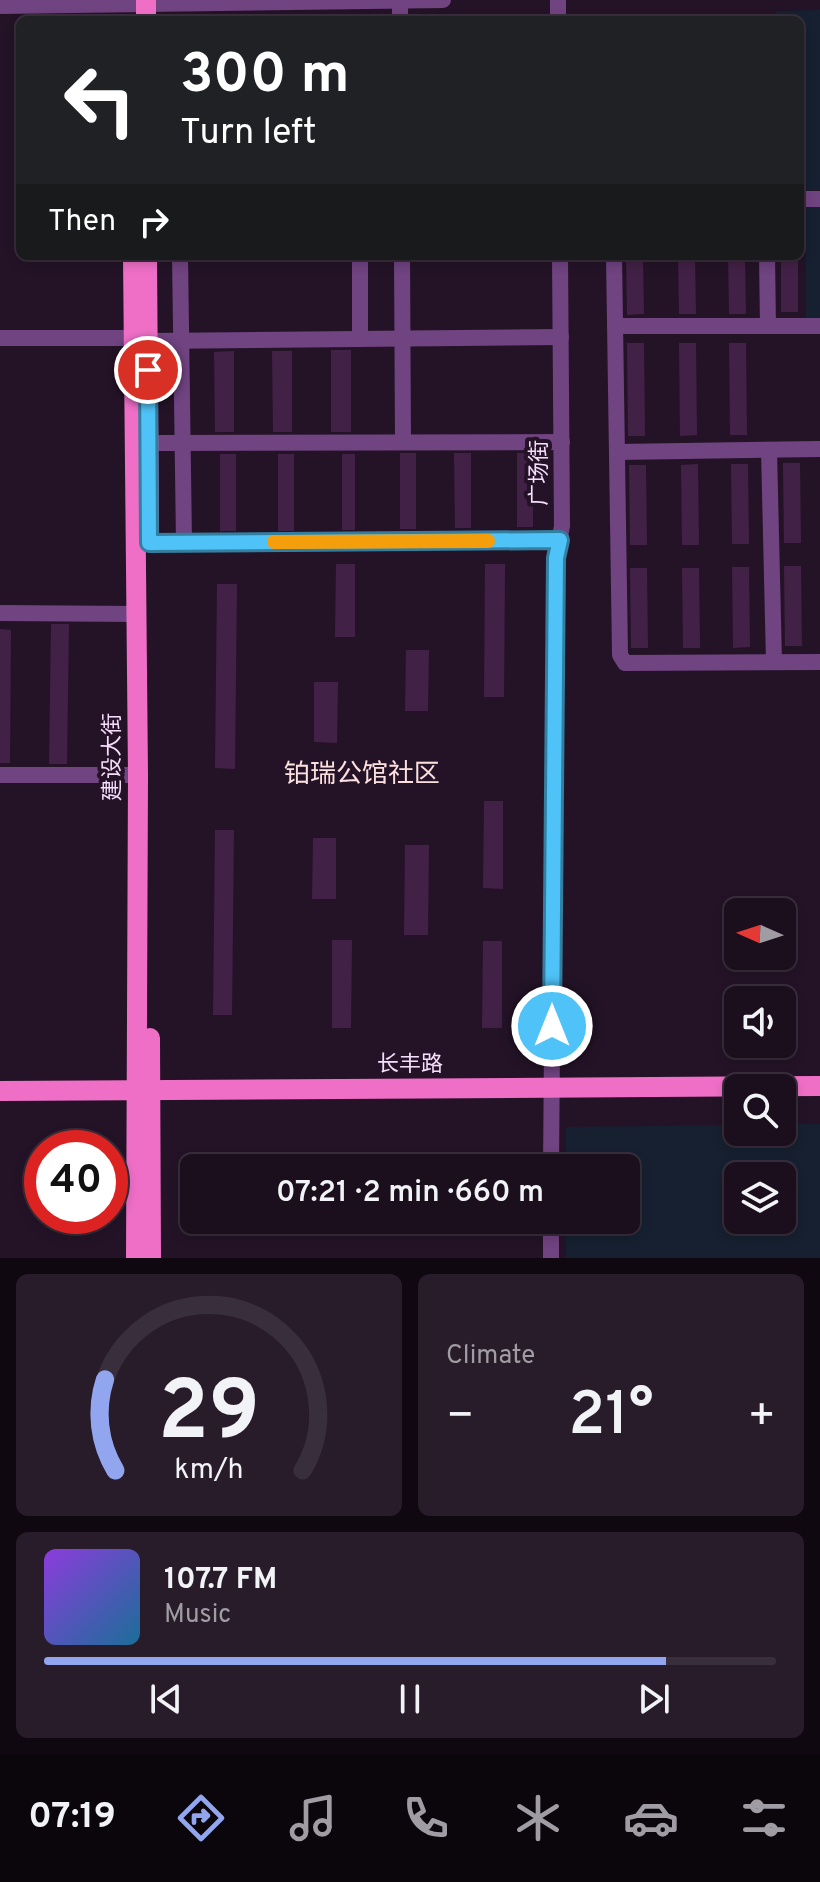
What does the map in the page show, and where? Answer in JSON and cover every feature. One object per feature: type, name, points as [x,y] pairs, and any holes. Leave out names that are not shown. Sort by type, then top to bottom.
[{"type":"main road","name":"建设大街","points":[[133,260],[149,543],[143,1095],[136,1258]]},
{"type":"main road","name":"建设大街","points":[[147,260],[140,340],[136,614],[143,1095],[151,1258]]},
{"type":"main road","name":"长丰路","points":[[0,1091],[143,1095],[551,1094],[820,1086]]},
{"type":"main road","points":[[551,1094],[724,1098]]},
{"type":"main road","points":[[0,1102],[143,1095]]},
{"type":"main road","points":[[796,1098],[820,1098]]},
{"type":"street","points":[[0,6],[139,8],[271,1],[443,0]]},
{"type":"street","points":[[180,260],[184,542]]},
{"type":"street","points":[[360,260],[360,339]]},
{"type":"street","points":[[402,260],[403,442]]},
{"type":"street","name":"广场街","points":[[551,1154],[556,558],[562,526],[560,260]]},
{"type":"street","points":[[614,260],[620,655],[625,663],[820,662]]},
{"type":"street","points":[[767,260],[768,326]]},
{"type":"street","points":[[615,326],[820,326]]},
{"type":"street","points":[[0,338],[181,341],[561,337]]},
{"type":"street","points":[[160,443],[562,442]]},
{"type":"street","points":[[617,452],[820,449]]},
{"type":"street","points":[[769,450],[774,662]]},
{"type":"street","points":[[149,543],[560,540]]},
{"type":"street","points":[[0,613],[136,614]]},
{"type":"street","points":[[0,775],[138,775]]},
{"type":"street","points":[[551,1234],[551,1258]]},
{"type":"shaded area","points":[[820,10],[820,190],[804,191],[804,16],[776,16],[776,11]]},
{"type":"shaded area","points":[[806,206],[820,206],[820,321],[806,321]]},
{"type":"shaded area","points":[[796,1124],[820,1124],[820,1258],[566,1258],[566,1234],[640,1234],[640,1154],[566,1154],[566,1127],[724,1125],[724,1146],[796,1146]]},
{"type":"building","points":[[626,260],[643,260],[644,314],[627,315]]},
{"type":"building","points":[[678,260],[695,260],[696,314],[679,314]]},
{"type":"building","points":[[728,260],[745,260],[746,314],[729,314]]},
{"type":"building","points":[[781,260],[798,260],[798,312],[781,312]]},
{"type":"building","points":[[627,343],[644,343],[645,436],[628,436]]},
{"type":"building","points":[[679,343],[696,343],[697,435],[680,436]]},
{"type":"building","points":[[729,343],[746,343],[747,435],[730,435]]},
{"type":"building","points":[[331,350],[351,350],[351,432],[331,432]]},
{"type":"building","points":[[234,351],[234,432],[215,432],[214,352]]},
{"type":"building","points":[[272,351],[292,351],[292,432],[273,432]]},
{"type":"building","points":[[400,453],[416,453],[416,529],[400,529]]},
{"type":"building","points":[[454,453],[471,453],[471,528],[455,528]]},
{"type":"building","points":[[517,453],[533,453],[533,527],[517,527]]},
{"type":"building","points":[[220,454],[236,454],[236,531],[220,531]]},
{"type":"building","points":[[278,454],[294,454],[294,531],[278,531]]},
{"type":"building","points":[[342,454],[355,454],[355,530],[342,530]]},
{"type":"building","points":[[783,463],[800,463],[801,543],[784,543]]},
{"type":"building","points":[[698,464],[699,545],[682,545],[681,465]]},
{"type":"building","points":[[731,464],[748,464],[749,544],[732,544]]},
{"type":"building","points":[[629,465],[646,465],[647,545],[630,545]]},
{"type":"building","points":[[336,564],[355,564],[355,637],[335,637]]},
{"type":"building","points":[[485,564],[505,564],[504,697],[484,697]]},
{"type":"building","points":[[784,566],[801,566],[802,646],[785,646]]},
{"type":"building","points":[[732,567],[749,567],[750,647],[733,648]]},
{"type":"building","points":[[630,568],[647,568],[648,648],[631,648]]},
{"type":"building","points":[[682,568],[699,568],[700,648],[683,648]]},
{"type":"building","points":[[217,584],[237,584],[235,769],[215,768]]},
{"type":"building","points":[[51,624],[69,624],[67,764],[49,764]]},
{"type":"building","points":[[0,629],[11,630],[10,763],[0,763]]},
{"type":"building","points":[[406,650],[429,650],[428,711],[405,711]]},
{"type":"building","points":[[314,682],[338,682],[337,743],[314,742]]},
{"type":"building","points":[[484,801],[503,801],[503,889],[483,888]]},
{"type":"building","points":[[215,830],[234,830],[232,1015],[213,1015]]},
{"type":"building","points":[[313,838],[336,838],[336,899],[312,899]]},
{"type":"building","points":[[405,845],[429,845],[428,935],[404,935]]},
{"type":"building","points":[[332,940],[352,940],[351,1028],[332,1028]]},
{"type":"building","points":[[483,941],[502,941],[502,1028],[482,1028]]},
{"type":"slow traffic","points":[[274,542],[488,541]]},
{"type":"district","name":"铂瑞公馆社区","points":[[362,775]]},
{"type":"route","points":[[148,370],[149,543],[560,540],[556,558],[552,1026]]}]
